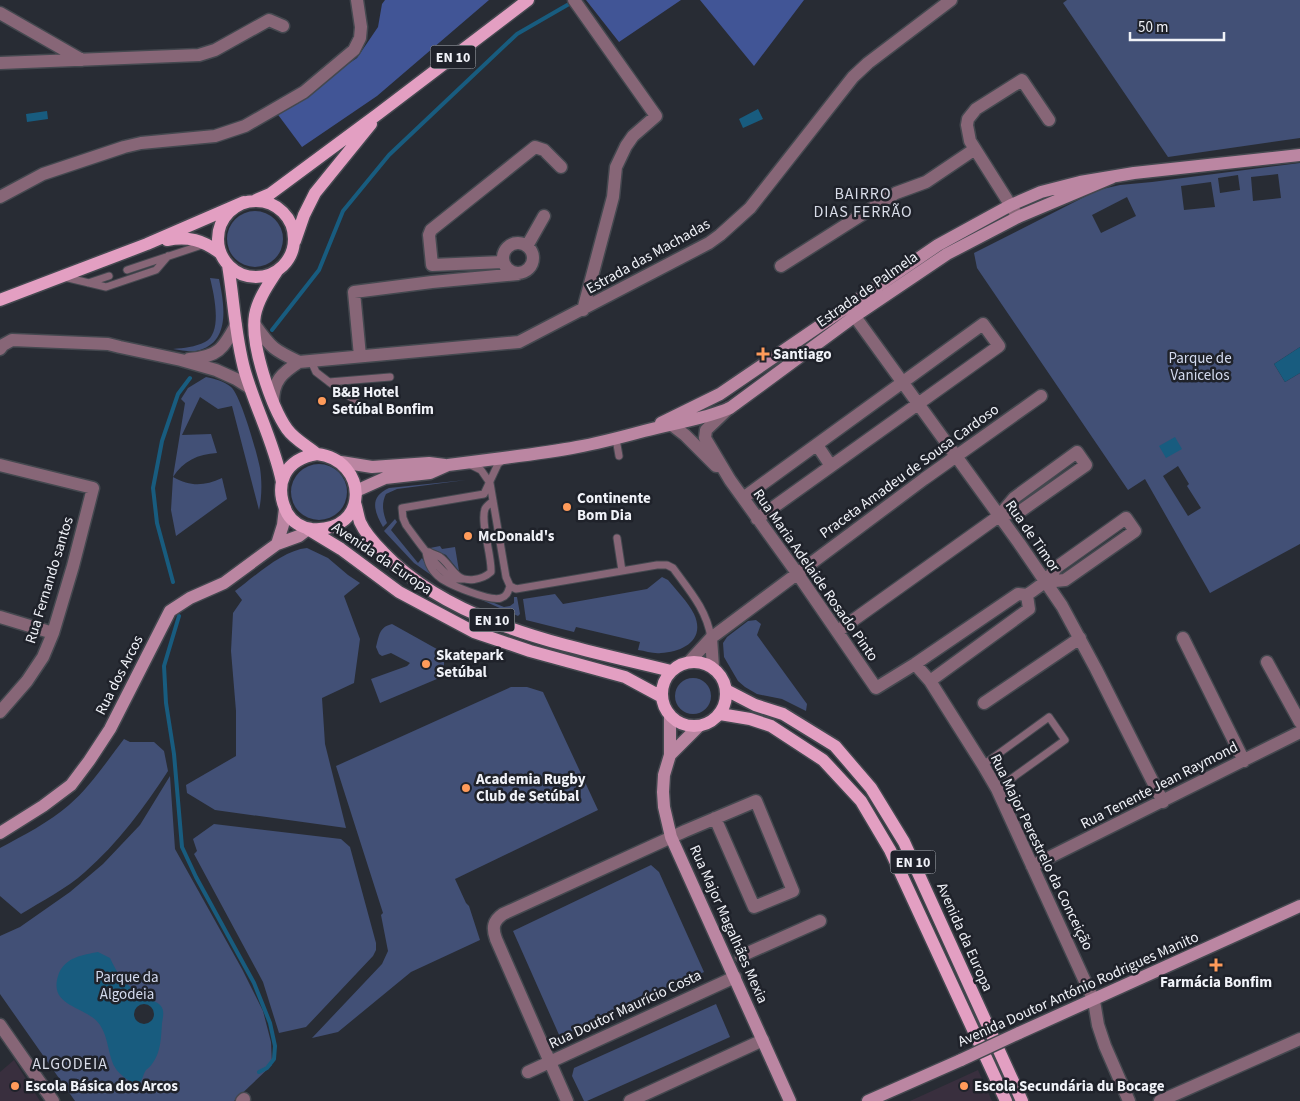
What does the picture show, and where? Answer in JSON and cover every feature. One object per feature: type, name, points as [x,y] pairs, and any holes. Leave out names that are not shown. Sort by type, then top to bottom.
[{"type":"main road","name":"EN 10","points":[[220,253],[217,239],[219,228],[224,216],[233,208],[270,194],[528,0]]},
{"type":"main road","name":"EN 10","points":[[355,497],[353,479],[341,462],[328,455],[317,454],[288,431],[273,402],[254,340],[255,316],[264,290],[287,260],[304,215],[315,193],[353,148],[378,114]]},
{"type":"main road","points":[[0,300],[147,244],[250,201],[268,202],[284,213],[291,223],[294,236],[292,248]]},
{"type":"main road","points":[[147,244],[181,238],[198,240],[220,253],[228,265],[240,274],[263,276],[277,271]]},
{"type":"main road","points":[[228,265],[239,349],[250,388],[278,460],[282,482],[282,498],[285,508]]},
{"type":"main road","points":[[282,482],[286,470],[294,462],[305,456],[317,454]]},
{"type":"main road","points":[[308,529],[323,530],[336,527],[348,518],[355,497]]},
{"type":"main road","name":"Avenida da Europa","points":[[355,497],[360,522],[371,539],[397,567],[428,590],[473,613],[518,630],[578,648],[672,671]]},
{"type":"main road","name":"EN 10","points":[[285,508],[289,517],[308,529]]},
{"type":"main road","name":"Avenida da Europa","points":[[308,529],[341,549],[398,592],[474,632],[530,652],[625,677],[662,698]]},
{"type":"main road","points":[[689,662],[705,663],[713,667],[719,673],[726,690],[724,706],[720,714],[699,726],[689,726],[670,716],[662,698],[662,688],[672,671],[680,665],[689,662]]},
{"type":"main road","name":"Avenida da Europa","points":[[726,690],[755,705],[783,714],[835,746],[871,788],[904,842],[1022,1101]]},
{"type":"main road","name":"Avenida da Europa","points":[[720,714],[750,719],[772,726],[823,760],[861,800],[890,850],[1006,1101]]},
{"type":"street","points":[[0,197],[42,174],[124,147],[215,136],[245,126],[304,92],[354,50],[360,38],[361,27],[357,0]]},
{"type":"street","points":[[574,0],[656,116],[633,136],[616,167],[613,197],[582,310]]},
{"type":"street","name":"Estrada das Machadas","points":[[305,361],[519,342],[709,244],[750,208],[854,78],[875,57],[951,0]]},
{"type":"street","points":[[0,13],[82,60]]},
{"type":"street","points":[[0,63],[199,55],[215,50],[269,20],[283,26]]},
{"type":"street","points":[[1018,217],[970,141],[967,125],[972,113],[976,109],[1022,80],[1048,120]]},
{"type":"street","points":[[503,262],[432,265],[429,235],[431,230],[534,147],[544,150],[561,168]]},
{"type":"street","points":[[781,266],[896,193],[926,182],[975,149]]},
{"type":"street","name":"Estrada de Palmela","points":[[355,497],[385,478],[430,473],[448,465],[466,462],[577,447],[714,415],[730,408],[938,245],[1011,205],[1041,192],[1080,182],[1113,177],[1300,155]]},
{"type":"street","name":"Estrada de Palmela","points":[[645,431],[720,394],[947,254],[1018,217],[1113,177]]},
{"type":"street","points":[[527,246],[544,216]]},
{"type":"street","points":[[360,356],[354,292],[518,274],[526,271],[532,263],[532,254],[527,246],[517,243],[507,247],[503,262],[509,270],[518,274]]},
{"type":"street","name":"Rua de Timor","points":[[852,311],[1045,582],[1080,638],[1163,802]]},
{"type":"street","points":[[743,498],[983,324],[999,346],[757,519]]},
{"type":"street","points":[[255,325],[268,344],[276,350],[305,361]]},
{"type":"street","points":[[182,360],[202,358],[218,352],[236,326]]},
{"type":"street","points":[[0,349],[12,340],[108,344],[182,360],[216,370],[250,388]]},
{"type":"street","points":[[273,402],[276,383],[286,370],[305,361]]},
{"type":"street","name":"Praceta Amadeu de Sousa Cardoso","points":[[689,662],[711,638],[1040,396]]},
{"type":"street","name":"Rua Maria Adelaide Rosado Pinto","points":[[730,408],[706,430],[705,438],[730,480],[838,631],[876,688],[915,664]]},
{"type":"street","name":"Rua Maria Adelaide Rosado Pinto","points":[[672,425],[685,435],[730,480]]},
{"type":"street","points":[[817,445],[832,466]]},
{"type":"street","points":[[838,631],[999,516],[1014,498],[1077,452],[1086,465],[1022,510],[999,516]]},
{"type":"street","name":"Estrada de Palmela","points":[[341,462],[372,467],[429,463],[448,465]]},
{"type":"street","name":"Rua Fernando santos","points":[[0,465],[93,488],[70,575],[43,657],[27,681],[0,712]]},
{"type":"street","points":[[277,544],[283,525],[285,508]]},
{"type":"street","points":[[915,664],[1018,594],[1027,595],[1045,582],[1057,566],[1126,518],[1135,531],[1065,580],[1045,582]]},
{"type":"street","name":"Rua dos Arcos","points":[[0,832],[43,806],[71,785],[110,729],[170,611],[190,598],[224,583],[277,544],[299,536],[308,529]]},
{"type":"street","points":[[930,681],[1029,610],[1027,595]]},
{"type":"street","points":[[0,617],[52,633]]},
{"type":"street","points":[[711,638],[713,667]]},
{"type":"street","points":[[984,703],[1080,638]]},
{"type":"street","points":[[1183,638],[1244,760]]},
{"type":"street","points":[[1267,662],[1300,722]]},
{"type":"street","name":"Rua Major Perestrelo da Conceição","points":[[915,664],[930,681],[984,765],[997,789],[1094,1001],[1098,1025],[1105,1046],[1129,1101]]},
{"type":"street","name":"Rua Major Magalhães Mexia","points":[[670,716],[670,755],[664,775],[663,792],[664,807],[671,837],[790,1101]]},
{"type":"street","points":[[670,755],[699,726]]},
{"type":"street","name":"Rua Tenente Jean Raymond","points":[[1032,866],[1300,732]]},
{"type":"street","points":[[567,1101],[496,939],[493,931],[494,924],[503,914],[671,837],[715,818],[756,801],[793,891],[754,907],[715,818]]},
{"type":"street","name":"Avenida Doutor António Rodrigues Manito","points":[[868,1101],[1094,1001],[1300,906]]},
{"type":"street","points":[[741,956],[820,921]]},
{"type":"street","name":"Rua Doutor Maurício Costa","points":[[528,1072],[735,977]]},
{"type":"street","points":[[0,1025],[53,1101]]},
{"type":"street","points":[[1160,1101],[1300,1039]]},
{"type":"street","points":[[630,1101],[763,1040]]},
{"type":"lane","points":[[127,270],[206,244]]},
{"type":"lane","points":[[61,277],[106,287],[156,270],[168,256]]},
{"type":"lane","points":[[88,283],[109,276]]},
{"type":"lane","points":[[305,361],[316,372],[355,400],[357,410]]},
{"type":"lane","points":[[329,382],[390,377]]},
{"type":"lane","points":[[616,439],[619,456]]},
{"type":"lane","points":[[506,457],[498,464],[484,494],[402,508],[406,525],[426,551],[428,564],[440,578],[456,586],[495,599],[502,598],[507,594],[510,586]]},
{"type":"lane","points":[[466,462],[481,470],[490,483],[506,577],[510,586],[516,590],[656,565],[667,565],[673,568],[703,611],[709,624],[711,638]]},
{"type":"lane","points":[[426,551],[440,556],[456,575],[463,579],[474,580],[486,577],[490,572],[491,565],[484,520],[485,509],[493,501]]},
{"type":"lane","points":[[617,538],[622,571]]},
{"type":"lane","points":[[984,765],[1049,717],[1065,740],[997,789]]},
{"type":"shaded area","points":[[385,0],[489,0],[377,96],[302,147],[276,112],[357,58],[378,27],[382,4]]},
{"type":"shaded area","points":[[586,0],[681,0],[619,42]]},
{"type":"shaded area","points":[[700,0],[804,0],[754,66]]},
{"type":"shaded area","points":[[758,109],[763,119],[743,128],[739,119]]},
{"type":"shaded area","points":[[47,111],[48,119],[27,122],[26,114]]},
{"type":"shaded area","points":[[1300,347],[1300,373],[1285,382],[1274,364]]},
{"type":"shaded area","points":[[1175,437],[1182,449],[1166,458],[1159,446]]},
{"type":"shaded area","points":[[98,952],[110,958],[119,975],[132,989],[163,1009],[159,1050],[140,1083],[136,1086],[123,1076],[113,1064],[100,1025],[94,1018],[63,1000],[58,993],[56,984],[59,973],[66,963],[75,958]]},
{"type":"shaded area","name":"Escola Básica dos Arcos","points":[[14,1060],[40,1101],[0,1101],[0,1072]]},
{"type":"shaded area","name":"Escola Secundária du Bocage","points":[[978,1070],[992,1101],[910,1101]]},
{"type":"green space","points":[[1067,0],[1300,0],[1300,138],[1168,157],[1063,3]]},
{"type":"green space","name":"Parque de Vanicelos","points":[[1300,163],[1300,347],[1274,364],[1285,382],[1300,373],[1300,544],[1210,593],[1145,479],[1128,490],[977,268],[974,253],[1098,190],[1120,185]],"holes":[[[1278,174],[1281,198],[1253,201],[1251,177]],[[1238,175],[1240,190],[1220,193],[1218,178]],[[1211,182],[1215,207],[1184,210],[1181,186]],[[1127,197],[1136,216],[1101,233],[1092,215]],[[1178,466],[1189,484],[1187,486],[1201,508],[1188,516],[1163,476]]]},
{"type":"green space","points":[[250,211],[260,211],[275,219],[281,228],[283,239],[281,250],[275,259],[260,267],[250,267],[239,262],[232,255],[227,244],[227,234],[232,223],[239,216]]},
{"type":"green space","points":[[210,278],[219,279],[222,299],[223,320],[217,338],[210,345],[197,351],[173,349],[197,345],[211,337],[216,322],[216,313]]},
{"type":"green space","points":[[206,377],[225,383],[235,392],[256,450],[261,478],[259,510],[232,406],[218,409],[200,397],[182,435],[211,434],[217,453],[192,459],[181,467],[173,477],[185,403],[181,399],[188,388]]},
{"type":"green space","points":[[313,464],[325,464],[335,468],[343,476],[347,492],[343,508],[335,516],[325,520],[313,520],[303,516],[295,508],[291,498],[291,486],[295,476],[303,468]]},
{"type":"green space","points":[[173,477],[192,484],[209,483],[222,478],[227,499],[176,536],[171,510]]},
{"type":"green space","points":[[466,480],[397,489],[386,494],[384,498],[383,508],[387,523],[383,527],[377,515],[376,500],[378,496],[389,488]]},
{"type":"green space","points":[[395,519],[397,522],[391,530],[418,563],[422,558],[432,574],[462,590],[504,607],[514,603],[514,597],[517,597],[520,614],[518,616],[441,582],[414,563],[384,531]]},
{"type":"green space","points":[[440,546],[442,549],[455,547],[459,571],[446,555],[430,548]]},
{"type":"green space","points":[[307,548],[328,558],[360,583],[344,596],[360,639],[354,683],[322,698],[325,744],[346,828],[215,810],[187,793],[186,785],[236,756],[236,711],[231,651],[233,613],[242,600],[235,591],[260,571],[288,553]]},
{"type":"green space","points":[[662,577],[668,580],[685,601],[694,614],[697,623],[695,638],[677,650],[652,653],[638,650],[640,642],[576,627],[574,632],[526,620],[523,599],[555,594],[563,604],[647,589]]},
{"type":"green space","points":[[756,620],[761,624],[757,635],[807,704],[806,711],[782,699],[757,694],[745,687],[738,681],[724,657],[723,643],[727,637],[748,621]]},
{"type":"green space","name":"Skatepark Setúbal","points":[[392,624],[444,653],[444,676],[380,703],[371,679],[407,666],[410,663],[391,653],[382,656],[379,654],[376,647],[380,632],[384,627]]},
{"type":"green space","points":[[693,678],[700,679],[706,683],[710,689],[710,703],[706,709],[700,713],[693,714],[686,713],[680,709],[676,703],[675,696],[676,689],[680,683],[686,679]]},
{"type":"green space","name":"Academia Rugby Club de Setúbal","points":[[511,687],[527,687],[543,692],[598,810],[455,879],[469,906],[480,940],[411,972],[338,1032],[312,1038],[382,964],[388,951],[381,915],[383,913],[336,766]]},
{"type":"green space","points":[[124,739],[130,742],[154,742],[164,751],[168,771],[130,824],[97,861],[70,884],[21,914],[0,896],[0,848],[44,823],[77,798]]},
{"type":"green space","name":"Parque da Algodeia","points":[[170,776],[175,849],[242,969],[263,1011],[271,1042],[272,1065],[234,1101],[75,1101],[0,994],[0,936],[20,927],[70,892],[103,864],[140,825]]},
{"type":"green space","points":[[214,824],[341,839],[350,847],[376,943],[376,950],[373,956],[306,1027],[279,1033],[263,982],[194,854],[197,851],[193,839]]},
{"type":"green space","points":[[651,865],[659,872],[704,972],[560,1037],[513,931]]},
{"type":"green space","points":[[716,1004],[730,1037],[584,1101],[572,1076],[574,1068]]},
{"type":"pier","points":[[144,1004],[151,1007],[154,1014],[151,1021],[144,1024],[137,1021],[134,1014],[137,1007]]},
{"type":"waterway","points":[[272,330],[319,270],[343,211],[389,155],[517,34],[569,4]]},
{"type":"waterway","points":[[173,582],[157,523],[153,488],[162,441],[178,394],[190,378]]},
{"type":"waterway","points":[[179,616],[164,666],[166,703],[174,754],[182,847],[196,877],[254,983],[270,1023],[275,1046],[274,1059],[267,1068],[259,1072]]},
{"type":"place","name":"Santiago","points":[[763,354]]},
{"type":"place","name":"B&B Hotel Setúbal Bonfim","points":[[322,401]]},
{"type":"place","name":"Continente Bom Dia","points":[[567,507]]},
{"type":"place","name":"McDonald's","points":[[468,536]]},
{"type":"place","name":"Skatepark Setúbal","points":[[426,664]]},
{"type":"place","name":"Academia Rugby Club de Setúbal","points":[[466,788]]},
{"type":"place","name":"Farmácia Bonfim","points":[[1216,965]]},
{"type":"place","name":"Escola Básica dos Arcos","points":[[15,1086]]},
{"type":"place","name":"Escola Secundária du Bocage","points":[[964,1086]]},
{"type":"district","name":"BAIRRO DIAS FERRÃO","points":[[863,202]]},
{"type":"district","name":"ALGODEIA","points":[[70,1063]]}]
